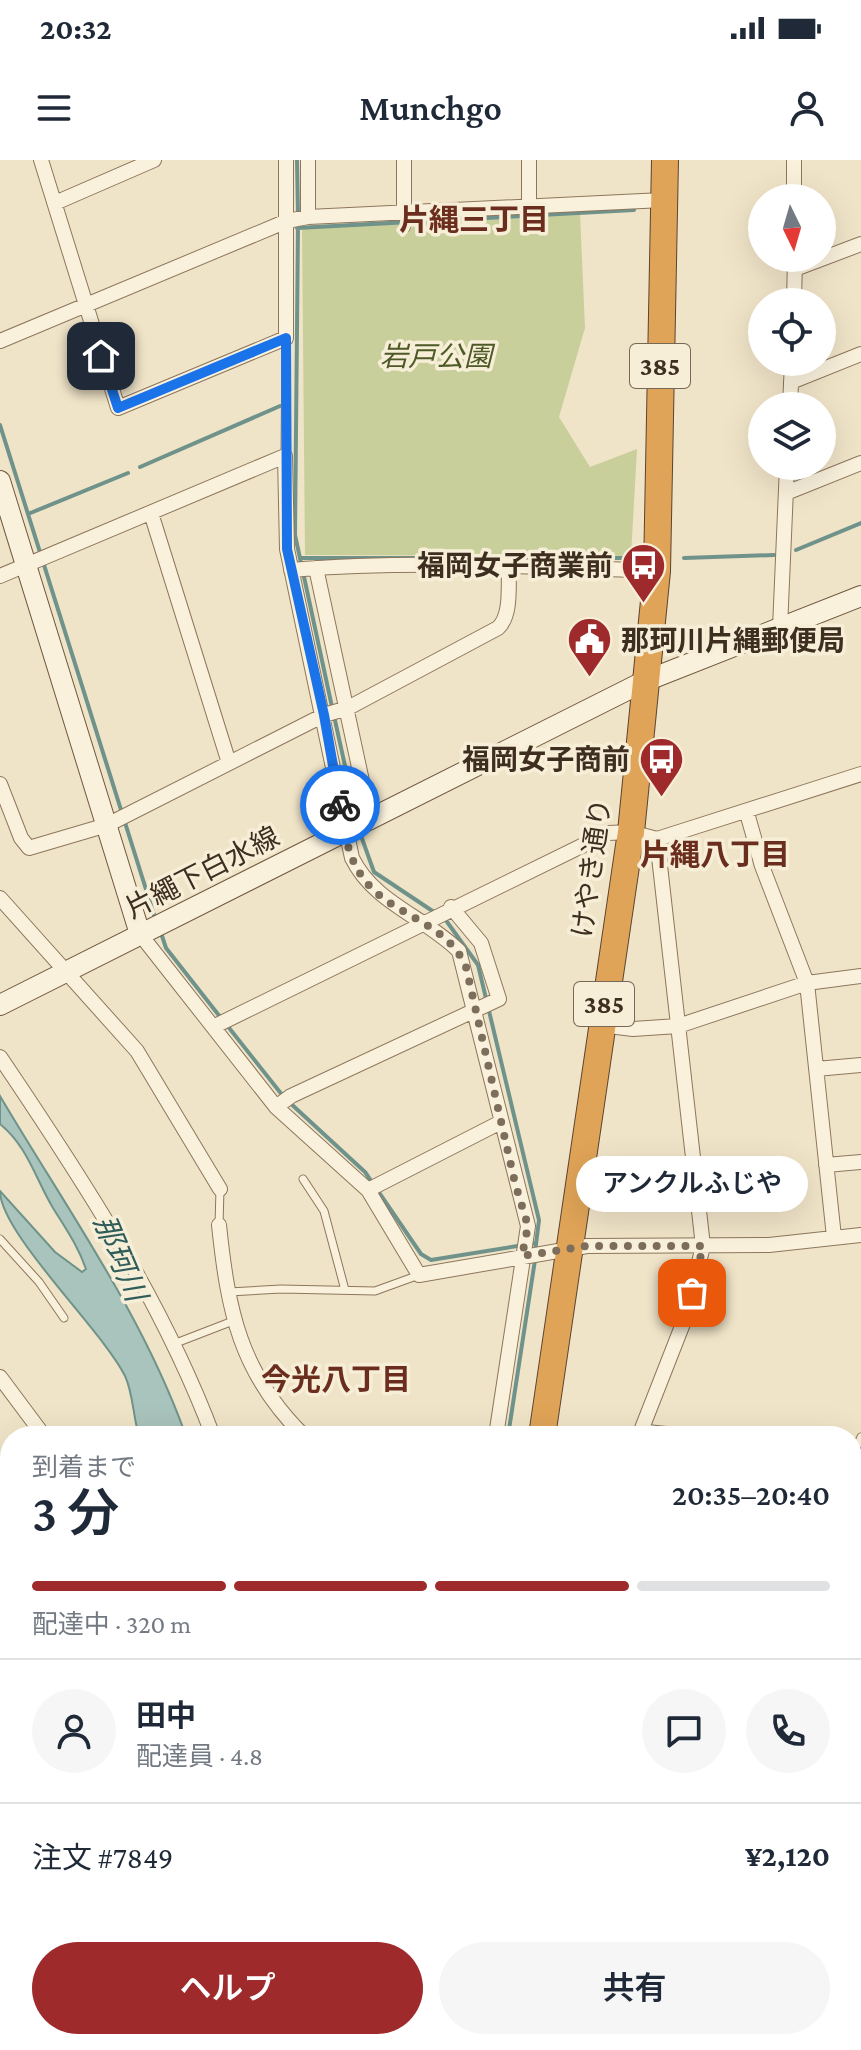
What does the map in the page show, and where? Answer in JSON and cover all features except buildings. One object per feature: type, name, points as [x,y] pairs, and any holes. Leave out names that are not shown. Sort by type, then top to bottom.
[{"type":"highway","name":"けやき通り","points":[[543,1426],[556,1251],[601,1025],[631,832],[643,682],[657,571],[665,160]]},
{"type":"main road","points":[[0,481],[140,934]]},
{"type":"main road","name":"片繩下白水線","points":[[0,1005],[643,682],[861,596]]},
{"type":"street","points":[[41,160],[118,408],[286,338],[286,160]]},
{"type":"street","points":[[55,203],[154,160]]},
{"type":"street","points":[[308,160],[308,217]]},
{"type":"street","points":[[404,160],[404,213]]},
{"type":"street","points":[[529,160],[529,206]]},
{"type":"street","points":[[794,160],[794,184]]},
{"type":"street","points":[[0,341],[287,221],[308,217],[663,200]]},
{"type":"street","points":[[836,251],[861,244]]},
{"type":"street","points":[[791,382],[861,354]]},
{"type":"street","points":[[791,376],[791,392]]},
{"type":"street","points":[[0,576],[285,456],[285,523],[291,570],[352,858],[372,889],[428,924],[459,951],[528,1226],[497,1426]]},
{"type":"street","points":[[786,493],[861,463]]},
{"type":"street","points":[[780,628],[786,480]]},
{"type":"street","points":[[151,513],[229,763]]},
{"type":"street","points":[[291,570],[509,567],[657,571]]},
{"type":"street","points":[[0,784],[21,838],[29,848],[107,825],[324,715],[348,708],[498,628],[504,622],[509,567]]},
{"type":"street","points":[[316,568],[370,818]]},
{"type":"street","points":[[215,1026],[428,924],[451,907],[608,833],[631,832],[657,839],[747,813],[861,774]]},
{"type":"street","points":[[747,813],[762,866],[807,983],[834,1237]]},
{"type":"street","points":[[643,1426],[686,1316],[703,1246],[657,839]]},
{"type":"street","points":[[0,898],[137,1051],[220,1189]]},
{"type":"street","points":[[276,1107],[291,1096],[499,999],[497,983],[481,943],[451,907]]},
{"type":"street","points":[[140,934],[276,1107],[368,1190],[419,1275],[556,1251],[769,1245],[861,1235]]},
{"type":"street","points":[[601,1025],[633,1029],[678,1026],[807,983],[861,976]]},
{"type":"street","points":[[0,1057],[87,1192],[176,1343],[209,1426]]},
{"type":"street","points":[[816,1069],[861,1065]]},
{"type":"street","points":[[368,1190],[501,1122]]},
{"type":"street","points":[[826,1165],[861,1162]]},
{"type":"street","points":[[219,1225],[233,1321],[264,1392],[295,1426]]},
{"type":"street","points":[[3,1388],[35,1426]]},
{"type":"lane","points":[[404,213],[406,228]]},
{"type":"lane","points":[[285,456],[286,338]]},
{"type":"lane","points":[[303,1179],[324,1211],[345,1290]]},
{"type":"lane","points":[[219,1225],[220,1189]]},
{"type":"lane","points":[[0,1239],[39,1282],[64,1318]]},
{"type":"lane","points":[[229,1292],[375,1291],[419,1275]]},
{"type":"lane","points":[[176,1343],[233,1321]]},
{"type":"green space","name":"岩戸公園","points":[[580,212],[585,328],[559,417],[590,467],[637,449],[631,556],[305,555],[302,229]]},
{"type":"water","points":[[0,1096],[125,1304],[148,1347],[182,1426],[137,1426],[125,1376],[16,1231],[4,1209],[0,1191],[55,1252],[82,1272],[86,1269],[24,1153],[0,1124]]},
{"type":"waterway","points":[[297,160],[298,216]]},
{"type":"waterway","points":[[297,228],[634,210]]},
{"type":"waterway","points":[[298,225],[295,535],[332,707]]},
{"type":"waterway","points":[[140,467],[280,406]]},
{"type":"waterway","points":[[0,425],[155,918]]},
{"type":"waterway","points":[[28,514],[128,473]]},
{"type":"waterway","points":[[796,550],[861,523]]},
{"type":"waterway","points":[[684,558],[774,555]]},
{"type":"waterway","points":[[300,558],[423,558]]},
{"type":"waterway","points":[[464,558],[631,558]]},
{"type":"waterway","points":[[334,716],[357,820]]},
{"type":"waterway","points":[[360,833],[374,872],[434,912]]},
{"type":"waterway","points":[[445,919],[478,965],[539,1220],[535,1252]]},
{"type":"waterway","points":[[160,930],[166,948],[221,1018]]},
{"type":"waterway","points":[[226,1024],[283,1096]]},
{"type":"waterway","points":[[289,1102],[365,1172],[421,1254],[431,1260],[536,1243]]},
{"type":"waterway","points":[[510,1426],[535,1260]]},
{"type":"way so far","points":[[340,805],[352,858],[361,875],[372,889],[440,932],[459,951],[466,967],[515,1183],[528,1226],[522,1256],[587,1246],[703,1246],[692,1293]]},
{"type":"place","name":"福岡女子商業前","points":[[644,604]]},
{"type":"place","name":"那珂川片縄郵便局","points":[[590,679]]},
{"type":"place","name":"福岡女子商前","points":[[661,798]]},
{"type":"place","name":"アンクルふじや","points":[[692,1293]]},
{"type":"district","name":"片縄三丁目","points":[[474,220]]},
{"type":"district","name":"片縄八丁目","points":[[715,855]]},
{"type":"district","name":"今光八丁目","points":[[336,1380]]},
{"type":"route","points":[[101,356],[118,408],[286,338],[287,549],[324,715],[340,805]]},
{"type":"water label","name":"那珂川","points":[[120,1258]]}]
